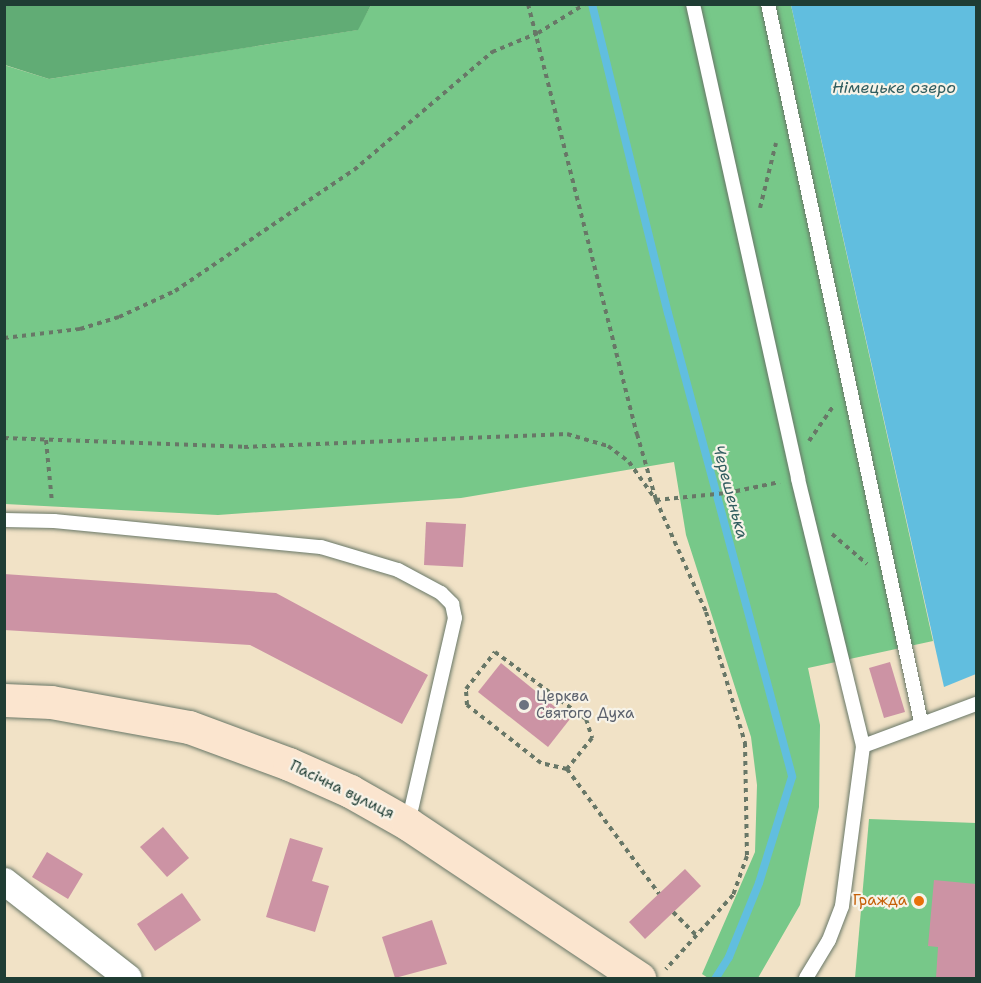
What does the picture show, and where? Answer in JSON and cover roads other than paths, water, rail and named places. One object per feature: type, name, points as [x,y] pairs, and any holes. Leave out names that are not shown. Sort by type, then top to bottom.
[{"type":"street","name":"Пасічна вулиця","points":[[4,700],[51,702],[189,727],[289,764],[350,791],[408,824],[639,978]]},
{"type":"street","points":[[4,881],[128,978]]},
{"type":"lane","points":[[693,4],[798,479],[863,746],[842,906],[830,940],[806,978]]},
{"type":"lane","points":[[768,4],[921,722]]},
{"type":"lane","points":[[4,520],[54,521],[321,547],[398,570],[441,593],[452,604],[454,618],[408,824]]},
{"type":"lane","points":[[863,746],[921,722],[976,704]]},
{"type":"water","name":"Німецьке озеро","points":[[791,5],[976,5],[976,674],[944,687]]},
{"type":"waterway","name":"Черешенька","points":[[592,4],[668,313],[792,777],[759,883],[729,957],[716,978]]},
{"type":"place","name":"Церква Святого Духа","points":[[524,705]]},
{"type":"place","name":"Гражда","points":[[919,901]]}]
